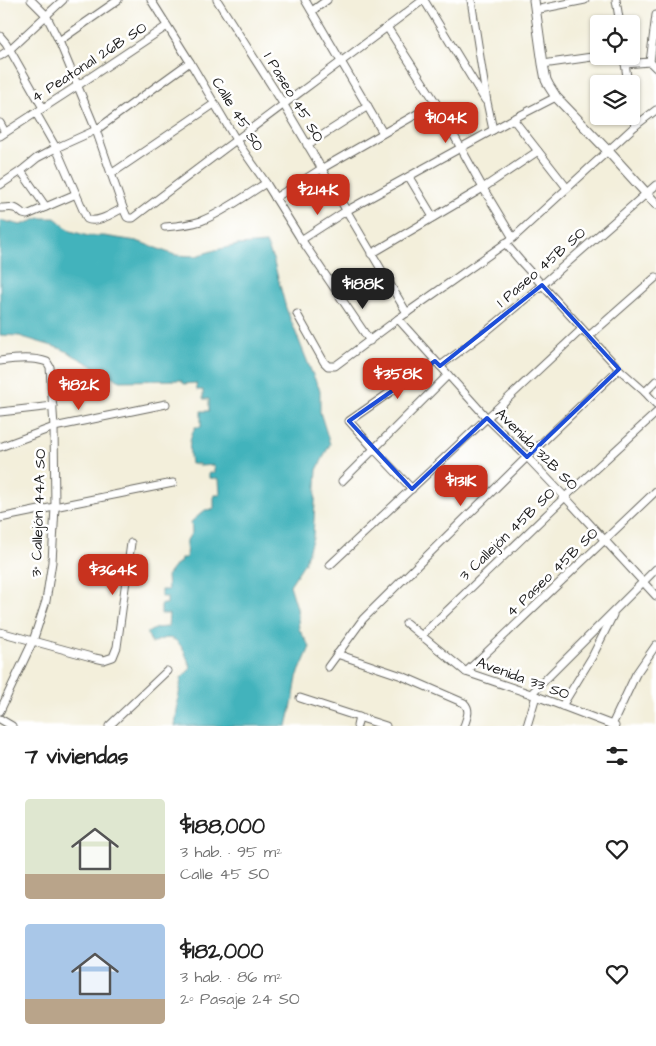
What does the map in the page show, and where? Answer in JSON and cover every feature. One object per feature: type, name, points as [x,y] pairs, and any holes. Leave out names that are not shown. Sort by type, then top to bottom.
[{"type":"street","points":[[31,0],[46,15],[59,41],[96,130],[128,218],[133,218],[424,0],[487,102]]},
{"type":"street","points":[[0,56],[63,0]]},
{"type":"street","points":[[59,41],[118,0]]},
{"type":"street","name":"Calle 45 SO","points":[[151,0],[236,140],[370,341]]},
{"type":"street","name":"1 Paseo 45 SO","points":[[217,0],[284,105],[407,313]]},
{"type":"street","points":[[305,0],[383,133]]},
{"type":"street","points":[[312,11],[327,0]]},
{"type":"street","points":[[471,0],[493,130]]},
{"type":"street","points":[[534,0],[546,80],[556,98],[656,204]]},
{"type":"street","points":[[535,10],[584,0]]},
{"type":"street","points":[[616,0],[618,15]]},
{"type":"street","points":[[650,62],[656,15]]},
{"type":"street","name":"4 Peatonal 26B SO","points":[[3,134],[167,26]]},
{"type":"street","points":[[387,27],[436,103],[513,238]]},
{"type":"street","points":[[0,36],[44,108]]},
{"type":"street","points":[[543,64],[590,57]]},
{"type":"street","points":[[640,61],[650,62],[656,68]]},
{"type":"street","points":[[0,185],[37,158],[96,130],[190,62]]},
{"type":"street","points":[[302,240],[346,211],[513,119],[556,98]]},
{"type":"street","points":[[275,198],[321,169],[436,103]]},
{"type":"street","points":[[111,174],[214,104]]},
{"type":"street","points":[[307,145],[368,106]]},
{"type":"street","points":[[297,314],[325,365],[335,366],[513,238],[635,126],[656,110]]},
{"type":"street","points":[[36,113],[56,148],[87,219],[90,221],[97,220],[123,208]]},
{"type":"street","points":[[513,119],[567,188]]},
{"type":"street","points":[[0,123],[3,134]]},
{"type":"street","points":[[371,254],[483,188],[538,151]]},
{"type":"street","points":[[20,171],[46,207]]},
{"type":"street","points":[[408,177],[433,217]]},
{"type":"street","points":[[165,227],[190,224],[211,216],[266,183]]},
{"type":"street","name":"1 Paseo 45B SO","points":[[374,449],[349,421],[482,335],[656,185]]},
{"type":"street","points":[[0,208],[13,207],[27,215],[76,194]]},
{"type":"street","points":[[505,243],[582,329],[656,404]]},
{"type":"street","points":[[589,336],[656,277]]},
{"type":"street","name":"Avenida 32B SO","points":[[398,320],[487,418],[606,540],[656,596]]},
{"type":"street","points":[[330,565],[582,329]]},
{"type":"street","name":"3° Callejón 44A SO","points":[[0,360],[43,360],[47,362],[50,368],[54,428],[55,507],[52,562],[46,601],[33,641],[0,711]]},
{"type":"street","points":[[328,667],[363,618],[527,457],[620,369]]},
{"type":"street","points":[[342,481],[448,375]]},
{"type":"street","points":[[645,392],[656,381]]},
{"type":"street","points":[[0,447],[54,428],[166,404]]},
{"type":"street","points":[[0,412],[52,406]]},
{"type":"street","name":"3 Callejón 45B SO","points":[[422,635],[565,497],[656,413]]},
{"type":"street","points":[[374,449],[412,489]]},
{"type":"street","points":[[0,518],[173,483]]},
{"type":"street","name":"4 Paseo 45B SO","points":[[466,672],[656,491]]},
{"type":"street","points":[[0,632],[101,659],[114,657],[132,543]]},
{"type":"street","points":[[527,726],[533,695],[656,569]]},
{"type":"street","points":[[562,706],[592,657],[616,608]]},
{"type":"street","name":"Avenida 33 SO","points":[[406,623],[466,672],[613,725]]},
{"type":"street","points":[[613,725],[636,674],[656,644]]},
{"type":"street","points":[[337,654],[402,676],[464,702],[468,711],[464,726]]},
{"type":"street","points":[[113,725],[167,671]]},
{"type":"street","points":[[300,698],[386,726]]},
{"type":"street","points":[[357,726],[359,717]]},
{"type":"street","points":[[0,719],[12,726]]},
{"type":"highlighted area","points":[[542,285],[619,369],[527,457],[487,418],[412,489],[349,421],[435,361],[440,366]]},
{"type":"water","points":[[40,218],[55,218],[71,231],[88,236],[104,236],[137,241],[175,255],[196,256],[238,245],[266,243],[273,259],[286,308],[320,390],[320,412],[330,444],[317,470],[313,537],[305,562],[290,585],[297,608],[299,629],[310,647],[297,677],[287,726],[175,726],[181,678],[191,668],[178,642],[168,638],[152,644],[147,633],[156,628],[168,627],[169,614],[161,614],[161,604],[167,604],[167,597],[161,597],[161,590],[168,590],[167,576],[177,563],[180,563],[181,558],[186,558],[187,540],[192,532],[191,522],[205,510],[214,509],[214,495],[220,495],[219,479],[209,478],[209,473],[214,473],[214,465],[200,466],[199,464],[191,464],[190,459],[191,437],[195,427],[201,427],[201,411],[209,411],[209,399],[203,399],[203,390],[197,390],[196,383],[184,384],[181,380],[120,381],[62,349],[19,336],[0,335],[0,220],[21,225]]}]
